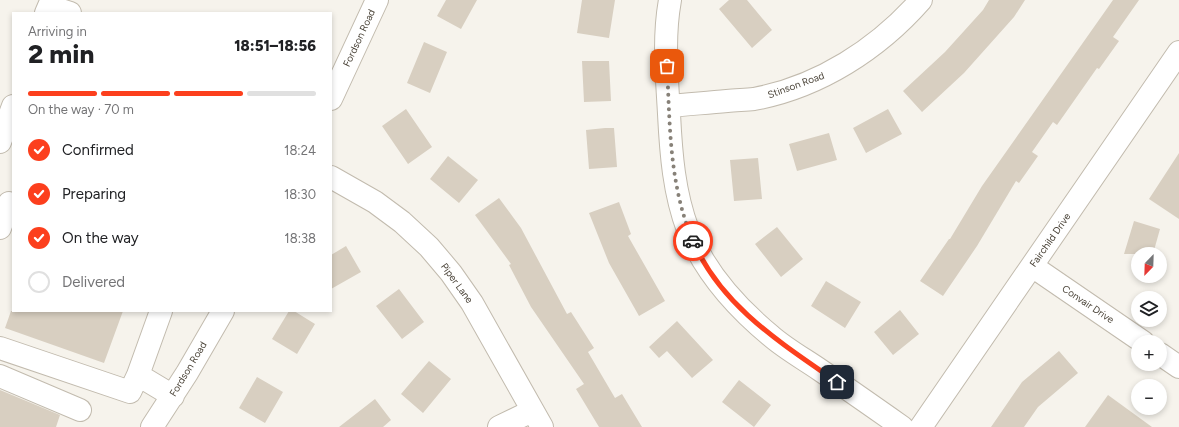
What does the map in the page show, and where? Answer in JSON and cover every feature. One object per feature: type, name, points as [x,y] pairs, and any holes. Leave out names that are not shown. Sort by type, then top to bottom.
[{"type":"street","name":"Fordson Road","points":[[332,97],[377,0]]},
{"type":"street","points":[[670,0],[666,40],[671,148],[674,176],[681,207],[696,248],[720,285],[744,313],[772,337],[902,427]]},
{"type":"street","name":"Stinson Road","points":[[669,106],[753,99],[798,86],[826,74],[855,58],[882,39],[907,16],[921,0]]},
{"type":"street","points":[[48,9],[64,12]]},
{"type":"street","name":"Fairchild Drive","points":[[921,427],[1179,52]]},
{"type":"street","points":[[6,133],[12,110]]},
{"type":"street","name":"Piper Lane","points":[[332,178],[375,202],[402,222],[429,247],[451,273],[472,303],[537,419]]},
{"type":"street","points":[[0,228],[8,202]]},
{"type":"street","name":"Convair Drive","points":[[1032,266],[1133,335]]},
{"type":"street","points":[[0,348],[130,392],[161,312]]},
{"type":"street","name":"Fordson Road","points":[[152,427],[173,396],[222,312]]},
{"type":"street","points":[[1167,359],[1179,367]]},
{"type":"street","points":[[138,374],[173,396]]},
{"type":"street","points":[[0,376],[80,410]]},
{"type":"street","points":[[499,427],[537,419]]},
{"type":"building","points":[[446,0],[477,0],[461,29],[437,16]]},
{"type":"building","points":[[582,0],[615,0],[609,38],[577,33]]},
{"type":"building","points":[[729,0],[747,0],[772,30],[752,48],[719,9]]},
{"type":"building","points":[[989,0],[1025,0],[1014,17],[964,73],[922,112],[903,91],[945,52],[983,10]]},
{"type":"building","points":[[1113,0],[1139,0],[1113,37],[1119,41],[1099,69],[1097,68],[1057,125],[1053,122],[1032,152],[1038,156],[1019,183],[1016,181],[977,246],[943,296],[920,281],[950,239],[982,186]]},
{"type":"building","points":[[424,42],[447,52],[430,93],[407,83]]},
{"type":"building","points":[[582,61],[609,61],[611,101],[584,102]]},
{"type":"building","points":[[406,109],[432,147],[408,164],[382,126]]},
{"type":"building","points":[[888,109],[902,134],[866,153],[853,128]]},
{"type":"building","points":[[614,128],[617,167],[589,169],[586,130]]},
{"type":"building","points":[[829,133],[837,160],[797,171],[789,144]]},
{"type":"building","points":[[1179,153],[1179,219],[1149,199]]},
{"type":"building","points":[[448,156],[478,180],[459,203],[430,179]]},
{"type":"building","points":[[758,158],[762,199],[734,201],[730,160]]},
{"type":"building","points":[[499,198],[521,228],[567,314],[571,312],[594,348],[588,352],[615,398],[622,394],[642,427],[599,427],[576,389],[584,384],[531,307],[509,265],[511,264],[475,215]]},
{"type":"building","points":[[619,202],[631,234],[628,236],[665,301],[639,316],[609,263],[589,213]]},
{"type":"building","points":[[1134,221],[1160,229],[1155,247],[1131,247],[1131,254],[1124,254]]},
{"type":"building","points":[[777,227],[803,259],[781,277],[755,244]]},
{"type":"building","points":[[346,246],[361,272],[332,288],[332,254]]},
{"type":"building","points":[[826,281],[861,302],[845,328],[811,306]]},
{"type":"building","points":[[399,289],[424,322],[402,339],[376,306]]},
{"type":"building","points":[[900,310],[919,334],[893,355],[874,332]]},
{"type":"building","points":[[11,311],[123,312],[104,363],[5,328]]},
{"type":"building","points":[[288,312],[296,312],[315,324],[297,354],[272,339]]},
{"type":"building","points":[[677,321],[713,360],[692,378],[667,351],[659,358],[649,347]]},
{"type":"building","points":[[1059,351],[1078,373],[1038,407],[1024,427],[991,427],[1022,382]]},
{"type":"building","points":[[429,361],[451,379],[423,413],[401,394]]},
{"type":"building","points":[[257,377],[283,392],[265,423],[239,408]]},
{"type":"building","points":[[739,380],[771,405],[754,427],[722,402]]},
{"type":"building","points":[[0,390],[60,415],[56,427],[0,427]]},
{"type":"building","points":[[1108,395],[1131,412],[1131,415],[1136,415],[1152,427],[1085,427]]},
{"type":"building","points":[[375,399],[391,420],[383,427],[339,427]]},
{"type":"way so far","points":[[667,66],[671,148],[674,176],[681,207],[693,241]]},
{"type":"route","points":[[693,241],[706,266],[744,313],[772,337],[837,382]]}]
